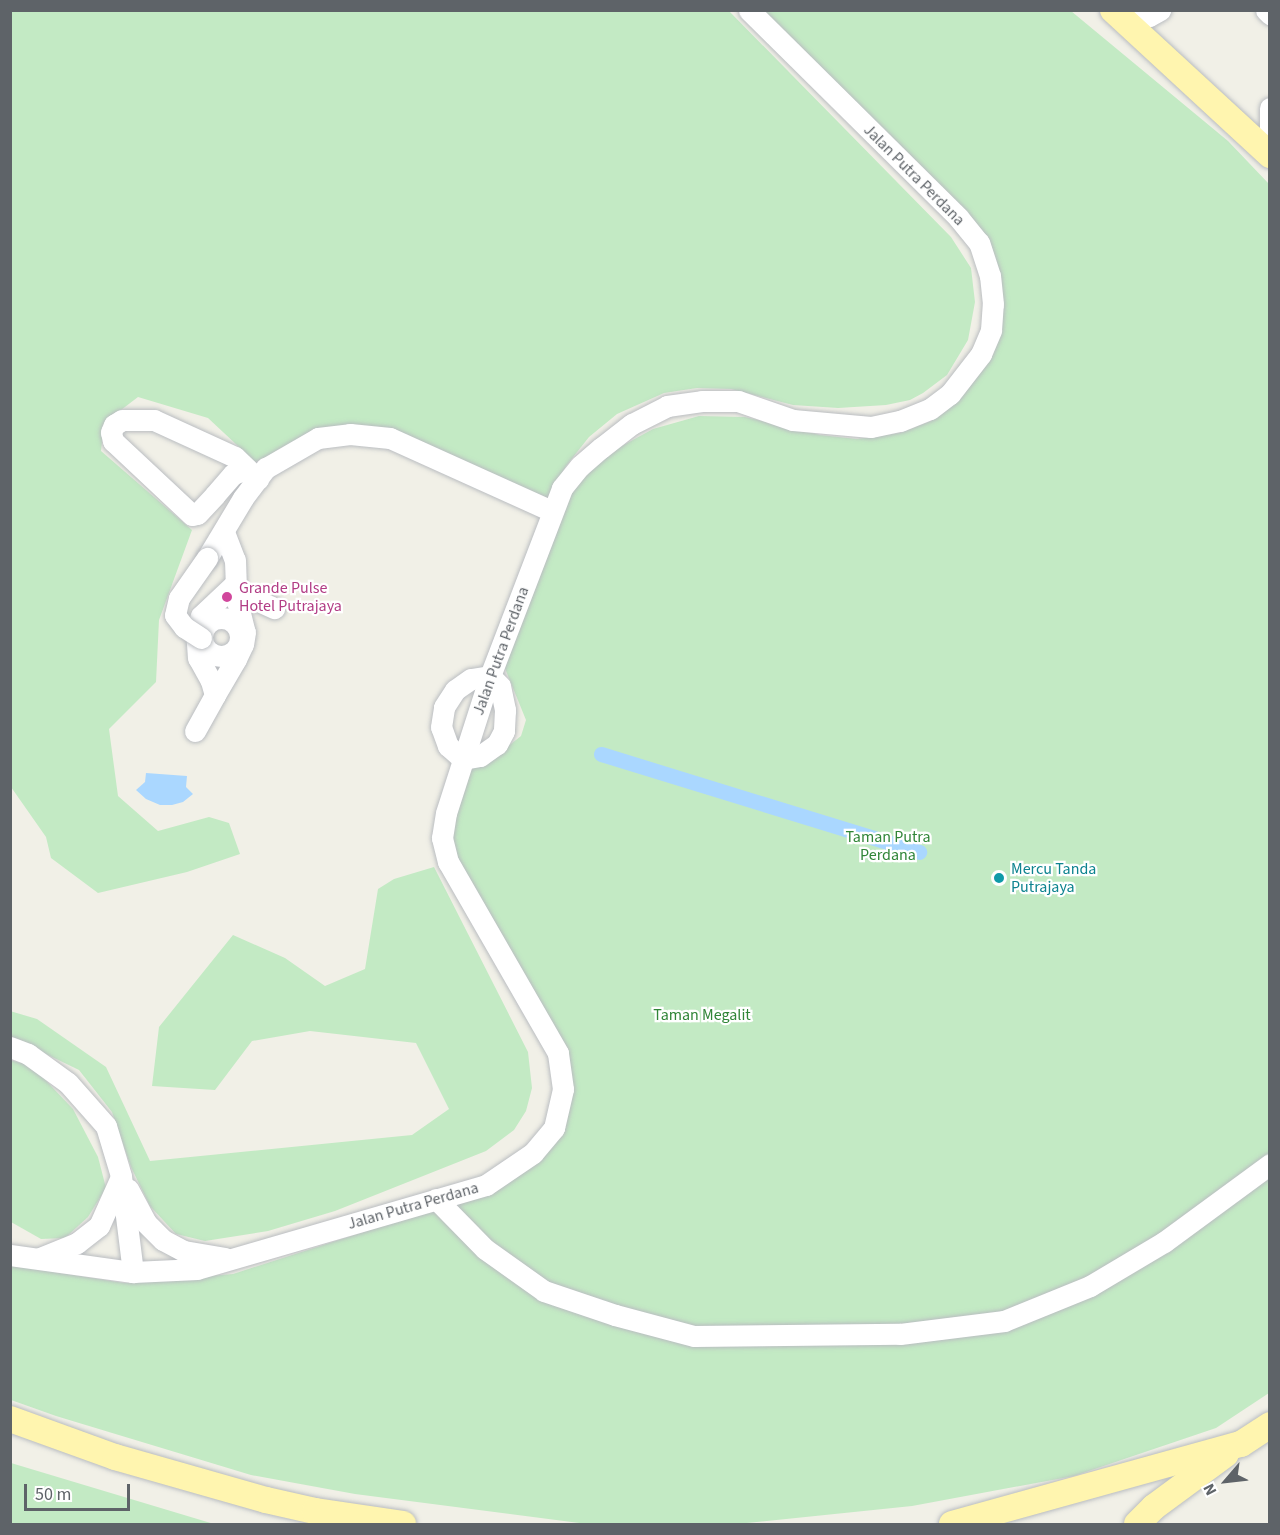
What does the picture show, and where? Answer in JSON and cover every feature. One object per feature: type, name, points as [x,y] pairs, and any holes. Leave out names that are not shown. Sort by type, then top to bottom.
[{"type":"main road","points":[[1116,12],[1269,155]]},
{"type":"main road","points":[[13,1419],[115,1457],[266,1500],[315,1511],[399,1524]]},
{"type":"main road","points":[[1137,1524],[1154,1507],[1269,1425]]},
{"type":"main road","points":[[952,1524],[1241,1444]]},
{"type":"street","name":"Jalan Putra Perdana","points":[[10,1255],[133,1272],[164,1273],[197,1269],[486,1185],[533,1153],[554,1128],[563,1089],[558,1053],[448,862],[442,838],[463,759],[490,676],[562,488],[580,466],[632,424],[667,406],[702,400],[738,401],[793,420],[871,428],[900,421],[930,409],[950,394],[981,354],[991,330],[993,304],[990,276],[978,243],[972,234],[958,217],[749,10]]},
{"type":"street","points":[[1116,12],[1135,17],[1160,10]]},
{"type":"street","points":[[1266,10],[1269,14]]},
{"type":"street","points":[[1269,108],[1269,133]]},
{"type":"street","points":[[252,474],[235,457],[154,420],[122,420],[114,425],[111,432],[113,441],[192,515],[197,514],[216,495],[233,474],[252,474],[318,438],[350,434],[390,438],[552,511]]},
{"type":"street","points":[[201,638],[184,627],[175,615],[179,598],[224,532],[243,498],[252,474]]},
{"type":"street","points":[[195,731],[243,644],[243,620],[233,592],[236,560],[224,532]]},
{"type":"street","points":[[233,592],[274,608]]},
{"type":"street","points":[[215,695],[211,681],[198,658],[196,631],[201,616],[233,592]]},
{"type":"street","points":[[490,676],[500,687],[505,710],[504,731],[497,744],[480,756],[463,759],[448,747],[441,728],[444,707],[455,690],[471,680],[490,676]]},
{"type":"street","points":[[10,1047],[28,1054],[68,1083],[93,1108],[106,1126],[121,1176],[133,1272]]},
{"type":"street","points":[[436,1199],[485,1249],[544,1291],[615,1315],[694,1336],[900,1334],[1004,1321],[1090,1286],[1164,1242],[1269,1164]]},
{"type":"street","points":[[39,1259],[77,1243],[99,1226],[121,1176]]},
{"type":"street","points":[[121,1176],[146,1223],[162,1240],[184,1251],[231,1259]]},
{"type":"street","points":[[266,1500],[312,1524]]},
{"type":"green space","points":[[10,11],[729,11],[951,237],[971,268],[975,302],[968,340],[947,375],[910,400],[886,405],[838,408],[793,405],[731,389],[697,388],[664,393],[617,414],[589,437],[566,466],[548,499],[398,434],[316,435],[255,462],[208,418],[138,397],[104,423],[101,451],[192,530],[159,620],[156,682],[109,729],[118,796],[158,831],[209,817],[229,823],[240,854],[187,872],[98,893],[51,858],[46,837],[11,787]]},
{"type":"green space","name":"Taman Putra Perdana","points":[[755,11],[1071,11],[1228,141],[1269,184],[1269,1393],[1216,1428],[1074,1476],[912,1506],[747,1523],[671,1524],[587,1524],[355,1494],[251,1475],[56,1416],[11,1400],[10,1265],[124,1283],[233,1274],[482,1194],[530,1167],[567,1089],[461,877],[448,833],[472,764],[507,747],[521,736],[526,720],[504,666],[572,486],[620,447],[653,429],[699,416],[745,417],[820,435],[857,439],[900,433],[931,421],[947,409],[966,390],[993,355],[999,333],[990,247]]},
{"type":"green space","points":[[434,867],[528,1052],[532,1088],[526,1111],[514,1130],[486,1151],[335,1211],[268,1231],[205,1241],[176,1234],[150,1206],[131,1167],[112,1112],[79,1070],[11,1037],[10,1011],[37,1019],[106,1067],[150,1161],[412,1135],[449,1109],[416,1043],[310,1031],[252,1041],[215,1090],[152,1086],[159,1027],[233,935],[285,958],[325,986],[365,969],[378,889],[394,879]]},
{"type":"green space","points":[[10,1060],[32,1066],[73,1109],[98,1157],[106,1188],[88,1217],[65,1238],[41,1239],[11,1222]]},
{"type":"green space","points":[[11,1463],[214,1524],[11,1524]]},
{"type":"water","points":[[146,773],[187,776],[186,787],[193,794],[183,802],[172,805],[160,805],[146,799],[136,790],[145,782]]},
{"type":"waterway","points":[[601,754],[919,852]]},
{"type":"place","name":"Grande Pulse Hotel Putrajaya","points":[[227,597]]},
{"type":"place","name":"Mercu Tanda Putrajaya","points":[[999,878]]},
{"type":"park label","name":"Taman Megalit","points":[[702,1015]]}]
